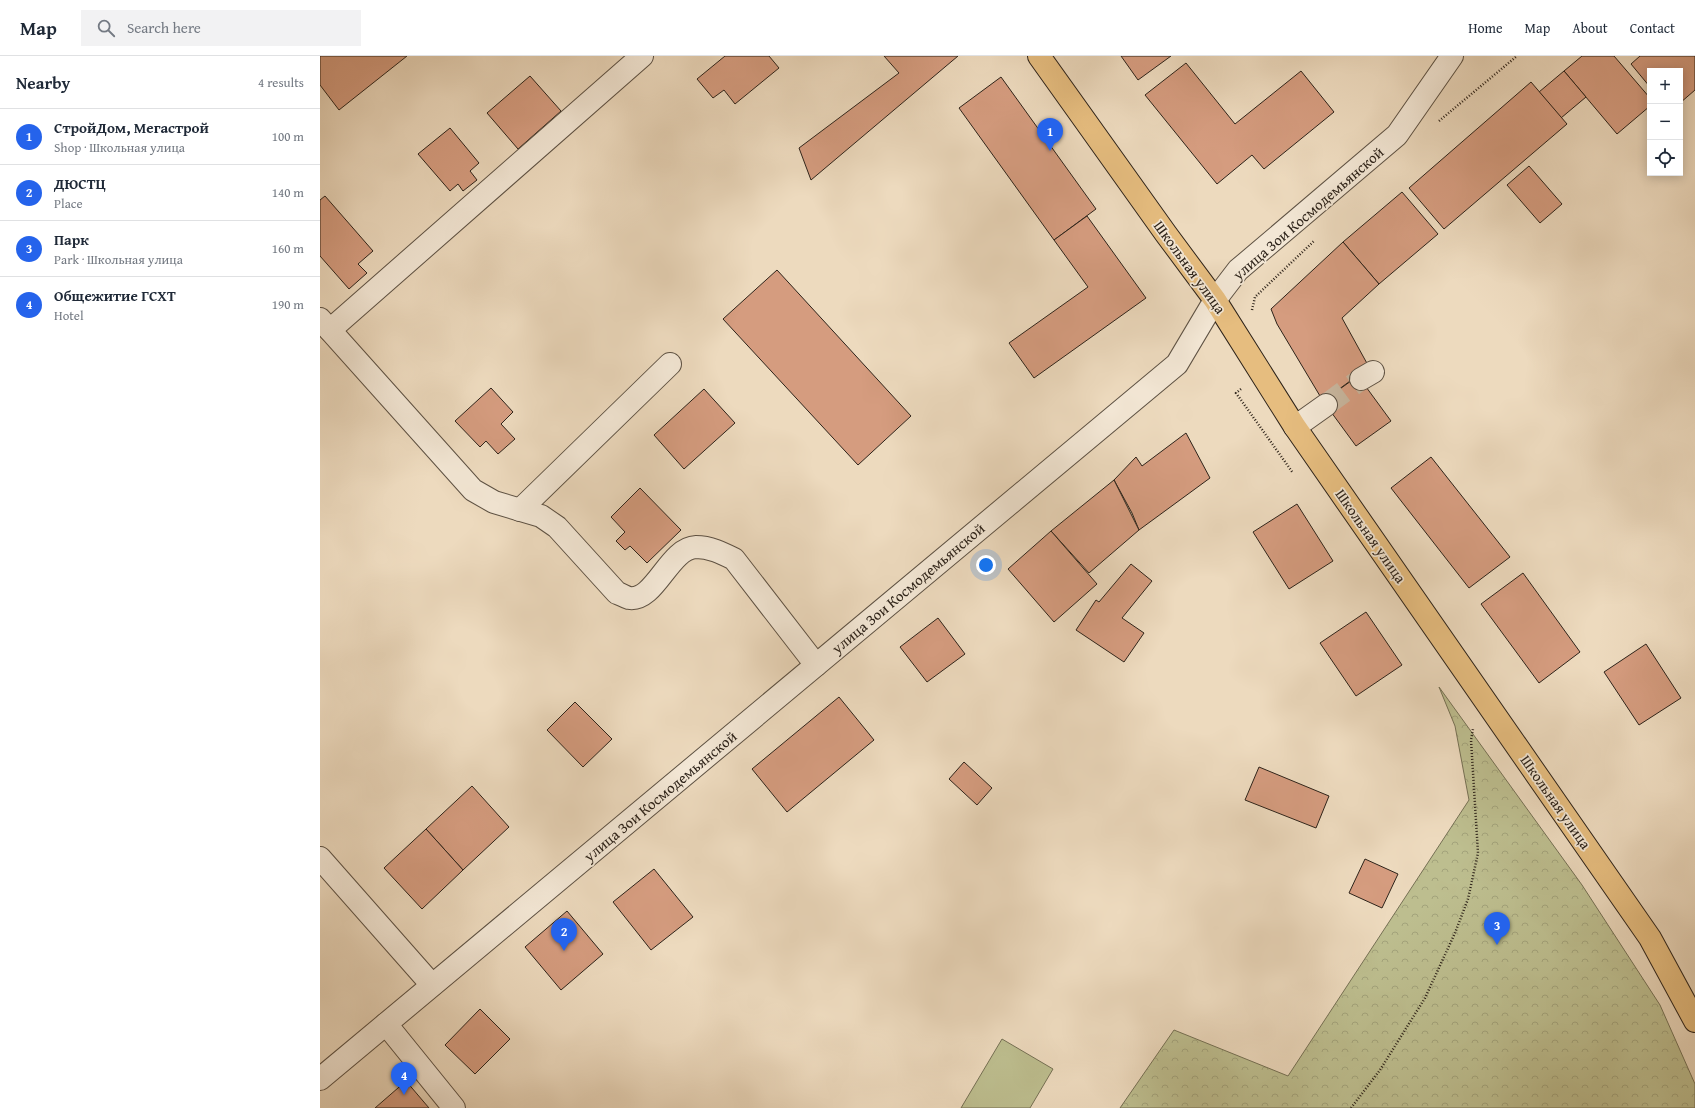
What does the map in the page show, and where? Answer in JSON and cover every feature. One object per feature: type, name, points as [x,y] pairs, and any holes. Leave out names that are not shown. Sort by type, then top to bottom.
[{"type":"main road","name":"Школьная улица","points":[[1039,56],[1215,300],[1260,374],[1295,427],[1650,938],[1695,1021]]},
{"type":"street","points":[[642,56],[325,325],[473,490],[494,502],[541,516],[557,527],[617,593],[630,598],[644,595],[680,554],[694,547],[706,548],[720,552],[734,559],[816,665]]},
{"type":"street","name":"улица Зои Космодемьянской","points":[[320,1079],[1176,364],[1215,300],[1238,270],[1397,135],[1452,56]]},
{"type":"street","points":[[520,510],[670,364]]},
{"type":"street","points":[[1295,427],[1326,405]]},
{"type":"street","points":[[320,858],[432,986]]},
{"type":"street","points":[[386,1024],[454,1108]]},
{"type":"path","points":[[1438,123],[1517,56]]},
{"type":"path","points":[[1252,311],[1255,297],[1318,237]]},
{"type":"path","points":[[1260,374],[1236,393],[1296,477]]},
{"type":"path","points":[[1351,1108],[1380,1070],[1425,998],[1455,933],[1468,899],[1478,853],[1471,740],[1473,728]]},
{"type":"green space","points":[[1439,687],[1582,885],[1660,1005],[1695,1084],[1695,1108],[1120,1108],[1174,1030],[1288,1076],[1469,800],[1455,726]]},
{"type":"green space","points":[[1002,1039],[1053,1069],[1030,1108],[961,1108]]},
{"type":"building","points":[[320,56],[407,56],[339,110],[320,85]]},
{"type":"building","points":[[725,56],[769,56],[779,68],[735,104],[724,90],[713,98],[697,79]]},
{"type":"building","points":[[884,56],[958,56],[811,180],[799,148],[899,73]]},
{"type":"building","points":[[1121,56],[1171,56],[1138,80]]},
{"type":"building","points":[[1582,56],[1614,56],[1647,94],[1647,109],[1617,134],[1564,71]]},
{"type":"building","points":[[1640,56],[1695,56],[1695,90],[1683,100],[1683,68],[1647,68],[1647,83],[1631,64]]},
{"type":"building","points":[[1186,63],[1235,124],[1301,71],[1334,112],[1264,169],[1252,155],[1217,184],[1145,95]]},
{"type":"building","points":[[1564,71],[1586,97],[1561,118],[1539,92]]},
{"type":"building","points":[[530,76],[561,111],[518,149],[487,113]]},
{"type":"building","points":[[1001,77],[1096,209],[1054,240],[959,108]]},
{"type":"building","points":[[1531,82],[1567,124],[1444,229],[1409,188]]},
{"type":"building","points":[[450,128],[479,163],[470,171],[477,180],[463,191],[458,184],[450,191],[418,154]]},
{"type":"building","points":[[1529,166],[1562,204],[1540,223],[1507,185]]},
{"type":"building","points":[[1402,192],[1438,234],[1379,284],[1343,242]]},
{"type":"building","points":[[325,196],[373,251],[358,264],[367,273],[349,289],[320,256],[320,200]]},
{"type":"building","points":[[1087,216],[1146,298],[1034,378],[1009,343],[1088,287],[1054,240]]},
{"type":"building","points":[[1343,242],[1379,284],[1342,318],[1369,367],[1323,401],[1277,324],[1271,309]]},
{"type":"building","points":[[777,270],[911,416],[858,465],[723,319]]},
{"type":"building","points":[[1358,376],[1391,421],[1356,446],[1323,401]]},
{"type":"building","points":[[491,388],[513,412],[501,424],[515,439],[498,454],[486,441],[480,447],[455,421]]},
{"type":"building","points":[[704,389],[735,423],[684,469],[654,435]]},
{"type":"building","points":[[1186,433],[1210,478],[1139,530],[1132,513],[1114,480],[1136,457],[1142,466]]},
{"type":"building","points":[[1431,457],[1510,557],[1469,588],[1391,488]]},
{"type":"building","points":[[1114,480],[1139,530],[1089,573],[1051,531]]},
{"type":"building","points":[[640,488],[681,530],[647,563],[630,546],[625,550],[616,541],[625,532],[611,517]]},
{"type":"building","points":[[1297,504],[1333,561],[1289,589],[1253,532]]},
{"type":"building","points":[[1051,531],[1097,584],[1054,622],[1008,569]]},
{"type":"building","points":[[1131,564],[1152,581],[1122,618],[1144,633],[1124,662],[1076,630],[1096,600],[1099,602]]},
{"type":"building","points":[[1523,573],[1580,652],[1539,683],[1481,604]]},
{"type":"building","points":[[1366,612],[1402,665],[1356,696],[1320,643]]},
{"type":"building","points":[[938,618],[965,654],[927,682],[900,647]]},
{"type":"building","points":[[1646,644],[1681,698],[1639,725],[1604,672]]},
{"type":"building","points":[[839,697],[874,740],[787,812],[752,769]]},
{"type":"building","points":[[575,702],[612,739],[583,767],[547,730]]},
{"type":"building","points":[[964,762],[992,788],[977,805],[949,779]]},
{"type":"building","points":[[1259,767],[1329,796],[1316,828],[1245,800]]},
{"type":"building","points":[[472,786],[509,827],[463,870],[426,829]]},
{"type":"building","points":[[426,829],[463,870],[422,909],[384,868]]},
{"type":"building","points":[[1365,859],[1398,874],[1382,908],[1349,893]]},
{"type":"building","points":[[654,869],[693,917],[651,950],[613,902]]},
{"type":"building","points":[[567,911],[603,954],[561,990],[525,947]]},
{"type":"building","points":[[480,1009],[510,1039],[475,1074],[445,1045]]},
{"type":"building","points":[[406,1081],[429,1108],[375,1108]]},
{"type":"tunnel","points":[[1326,405],[1361,379]]},
{"type":"place","name":"СтройДом, Мегастрой","points":[[1050,151]]},
{"type":"place","name":"Парк","points":[[1497,945]]},
{"type":"place","name":"ДЮСТЦ","points":[[564,951]]},
{"type":"place","name":"Общежитие ГСХТ","points":[[404,1095]]}]
